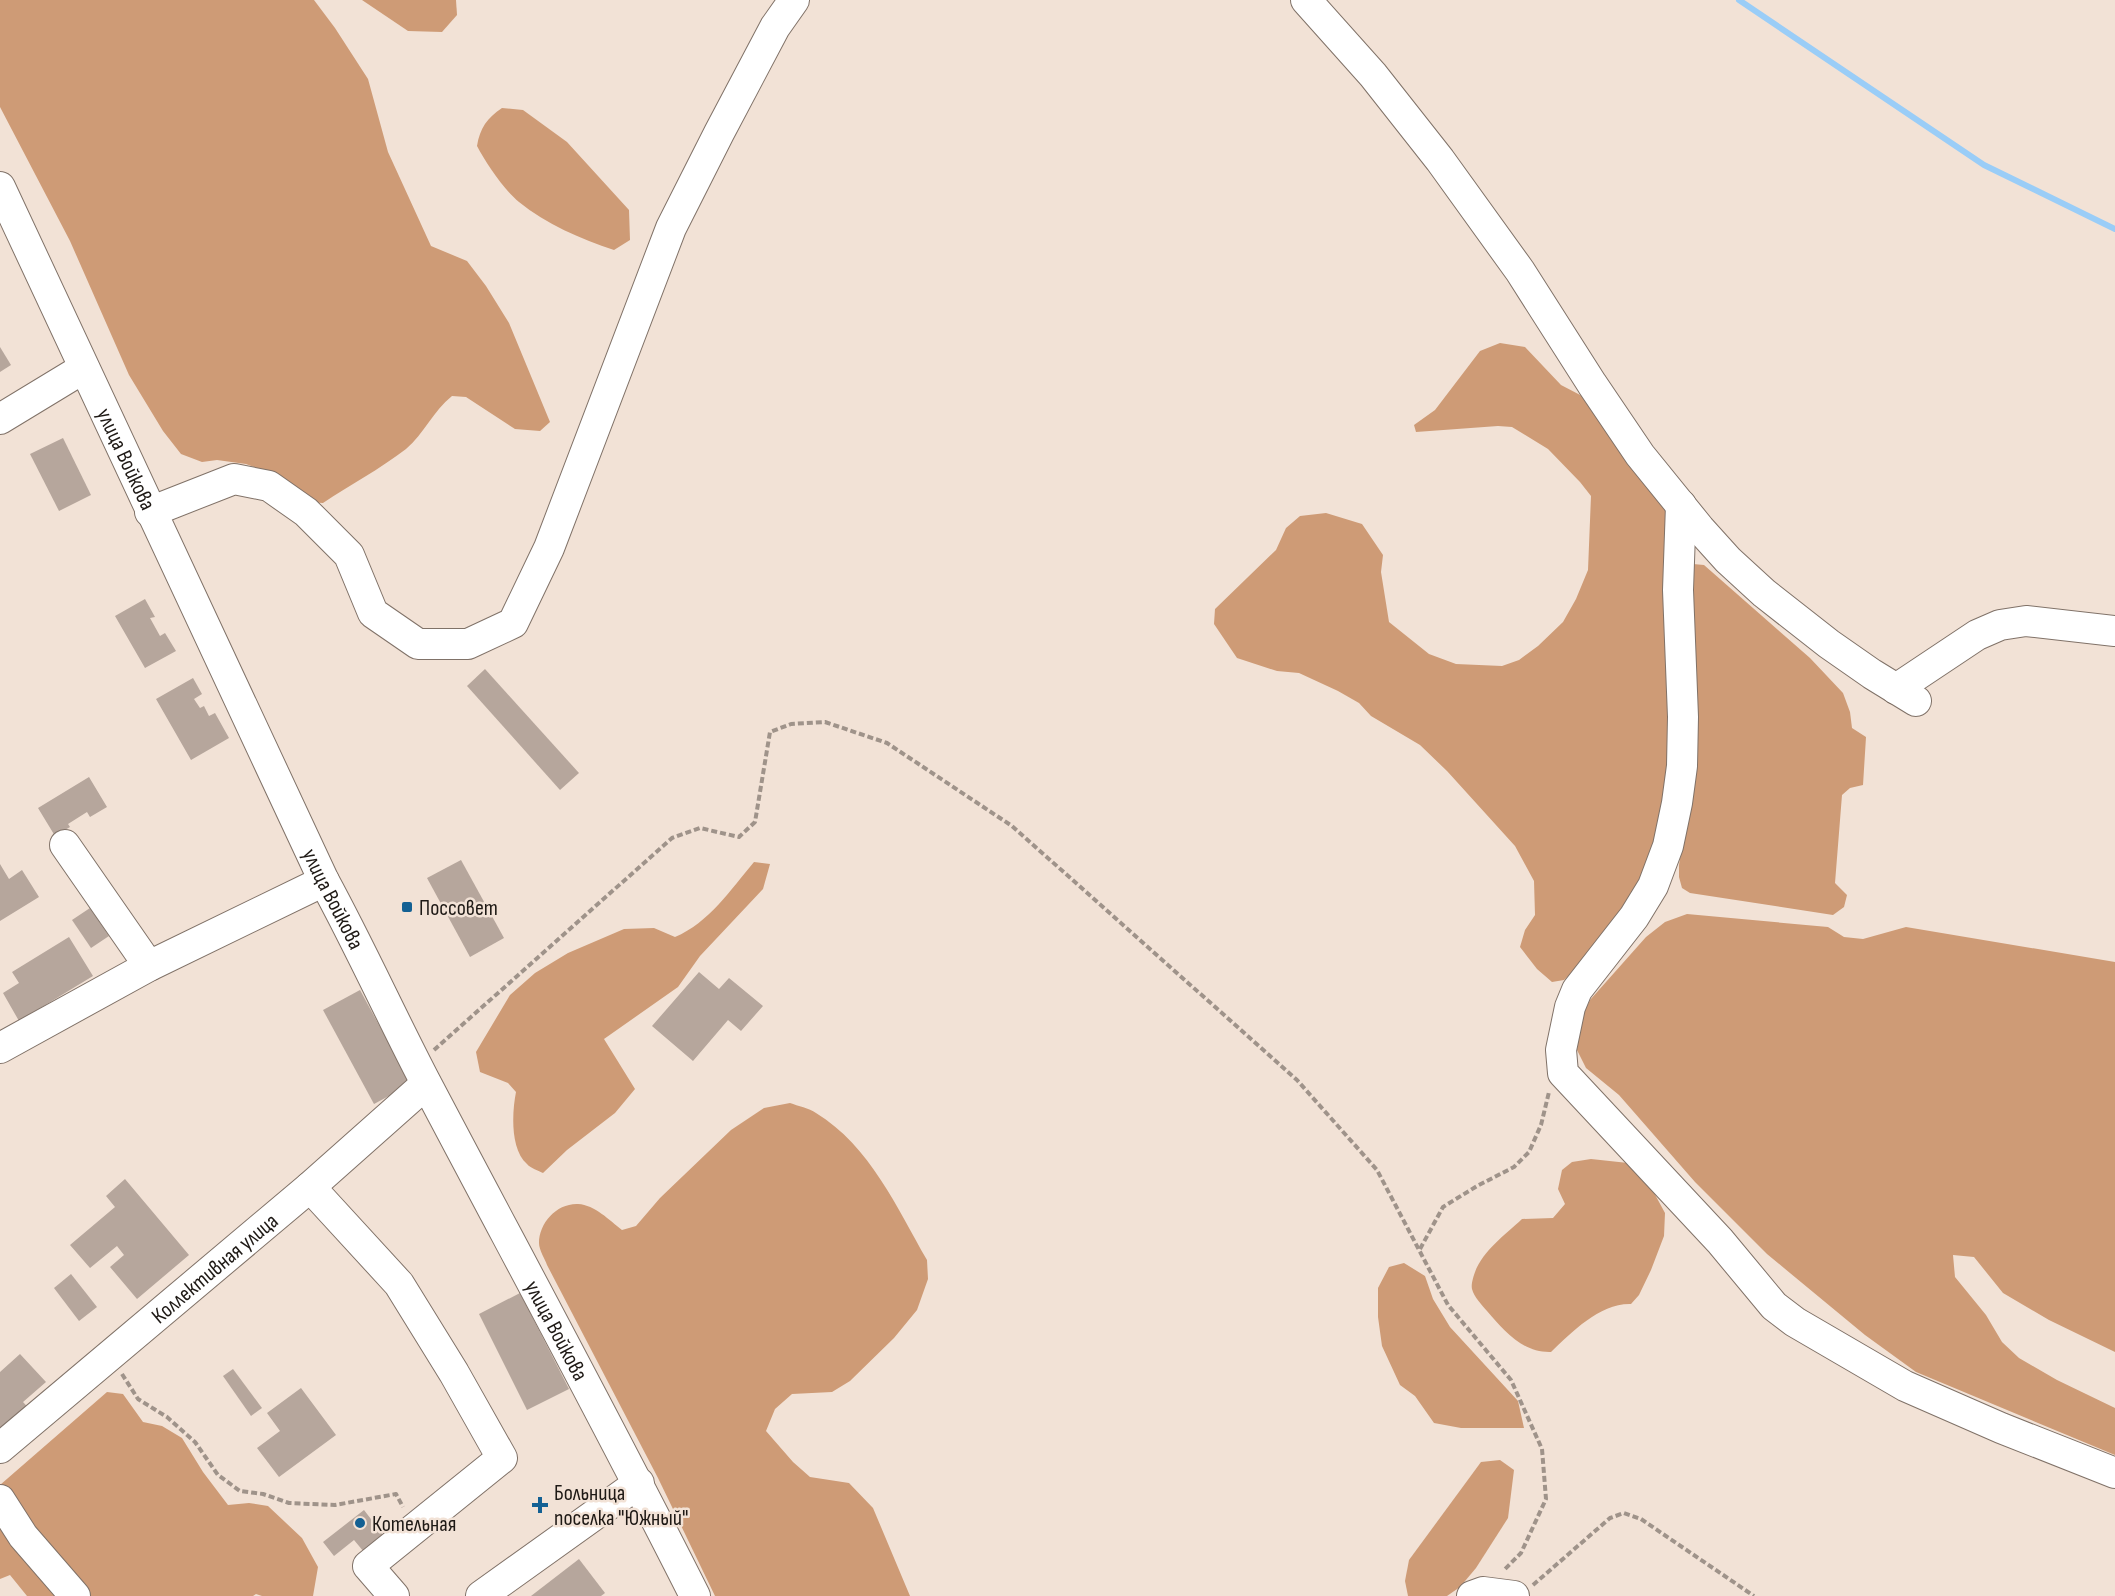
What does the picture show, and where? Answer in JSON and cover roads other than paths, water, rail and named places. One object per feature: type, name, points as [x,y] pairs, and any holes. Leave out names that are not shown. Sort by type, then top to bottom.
[{"type":"street","points":[[150,512],[234,479],[268,486],[306,512],[349,555],[373,613],[418,644],[468,644],[513,623],[549,548],[671,228],[775,27],[794,0]]},
{"type":"street","points":[[1306,0],[1373,75],[1440,160],[1520,271],[1640,455],[1728,560],[1764,593],[1830,644],[1906,695],[1977,635],[2000,625],[2026,621],[2115,631]]},
{"type":"street","name":"улица Войкова","points":[[0,187],[324,881],[372,971],[422,1075],[639,1483],[695,1596]]},
{"type":"street","points":[[0,419],[84,368]]},
{"type":"street","points":[[1681,505],[1678,590],[1683,717],[1682,766],[1677,803],[1668,846],[1653,886],[1634,917],[1577,990],[1570,1007],[1561,1050],[1563,1073],[1720,1241],[1774,1306],[1795,1322],[1905,1386],[2001,1428],[2115,1473]]},
{"type":"street","points":[[65,845],[149,966]]},
{"type":"street","points":[[0,1048],[149,966],[324,881]]},
{"type":"street","name":"Коллективная улица","points":[[0,1448],[310,1187],[422,1075]]},
{"type":"street","points":[[310,1187],[399,1284],[454,1373],[502,1458],[368,1566],[394,1596]]},
{"type":"street","points":[[480,1596],[639,1483]]},
{"type":"street","points":[[0,1500],[23,1536],[75,1596]]},
{"type":"street","points":[[1477,1594],[1521,1592]]},
{"type":"waterway","points":[[1739,0],[1984,165],[2115,229]]},
{"type":"place","name":"Поссовет","points":[[407,907]]},
{"type":"place","name":"Больница поселка \"Южный\"","points":[[540,1505]]},
{"type":"place","name":"Котельная","points":[[360,1523]]}]
